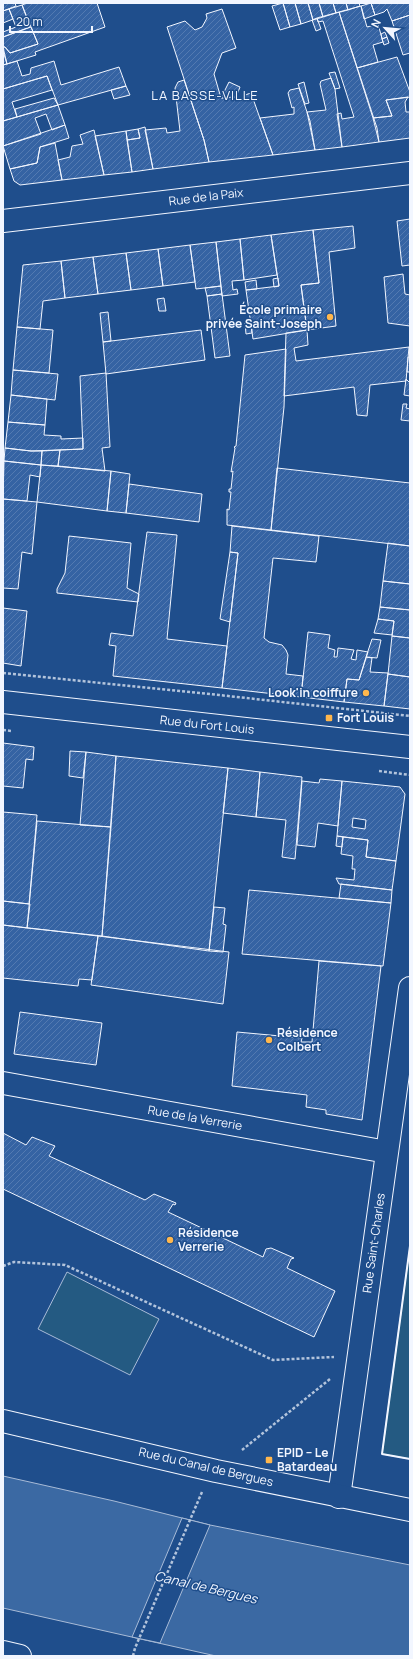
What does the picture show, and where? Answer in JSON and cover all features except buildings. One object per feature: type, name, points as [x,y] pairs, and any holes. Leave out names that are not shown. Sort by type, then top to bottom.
[{"type":"street","name":"Rue de la Paix","points":[[3,221],[410,173]]},
{"type":"street","name":"Rue du Fort Louis","points":[[3,702],[410,747]]},
{"type":"street","name":"Rue Saint-Charles","points":[[339,1497],[410,988]]},
{"type":"street","name":"Rue de la Verrerie","points":[[3,1083],[387,1152]]},
{"type":"street","name":"Rue du Canal de Bergues","points":[[3,1421],[216,1471],[339,1497],[410,1510]]},
{"type":"street","points":[[3,1652],[20,1656]]},
{"type":"path","points":[[3,673],[410,716]]},
{"type":"path","points":[[3,1266],[14,1262],[65,1265],[273,1360],[359,1356]]},
{"type":"path","points":[[216,1471],[359,1356]]},
{"type":"path","points":[[133,1656],[135,1648],[202,1492]]},
{"type":"shaded area","points":[[410,1246],[410,1459],[382,1454]]},
{"type":"shaded area","points":[[67,1272],[159,1319],[130,1375],[38,1329]]},
{"type":"water","name":"Canal de Bergues","points":[[3,1476],[114,1501],[210,1525],[410,1565],[410,1656],[216,1656],[3,1608]]},
{"type":"pier","points":[[182,1518],[210,1525],[160,1643],[132,1637]]},
{"type":"wall","points":[[410,1246],[382,1454],[410,1459]]},
{"type":"place","name":"École primaire privée Saint-Joseph","points":[[330,317]]},
{"type":"place","name":"Look'in coiffure","points":[[366,693]]},
{"type":"place","name":"Fort Louis","points":[[329,718]]},
{"type":"place","name":"Résidence Colbert","points":[[269,1040]]},
{"type":"place","name":"Résidence Verrerie","points":[[170,1240]]},
{"type":"place","name":"EPID – Le Batardeau","points":[[269,1460]]},
{"type":"district","name":"LA BASSE-VILLE","points":[[205,95]]}]
